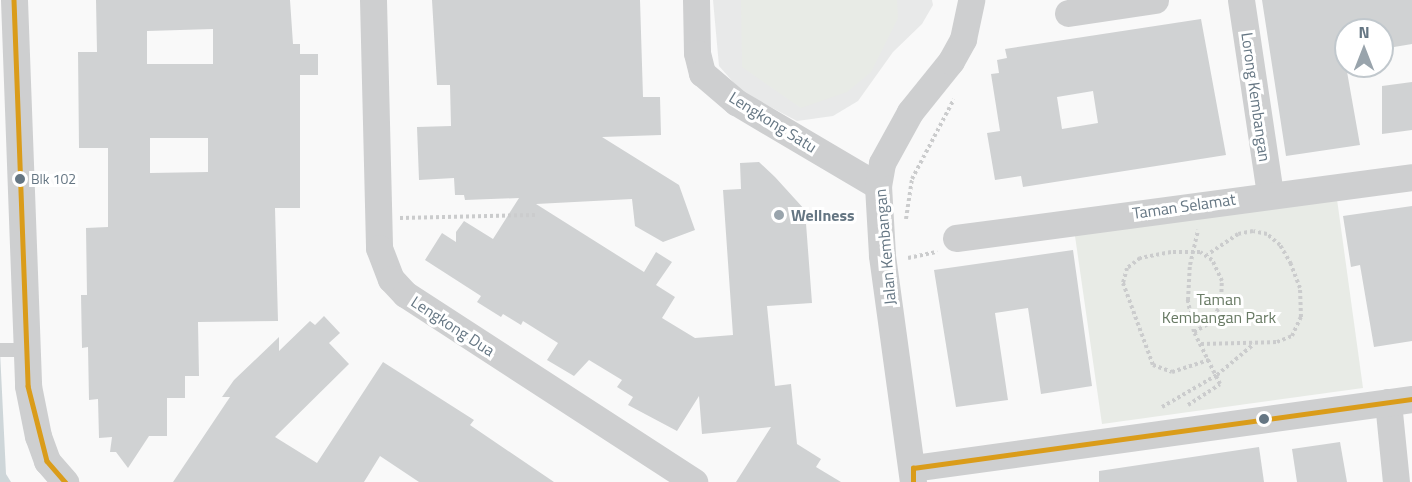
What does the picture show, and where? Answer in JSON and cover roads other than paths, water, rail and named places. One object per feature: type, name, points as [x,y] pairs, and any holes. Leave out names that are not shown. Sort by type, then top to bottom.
[{"type":"street","points":[[14,0],[8,40],[11,350],[28,386],[38,436],[47,461],[65,482]]},
{"type":"street","name":"Lengkong Dua","points":[[373,0],[379,248],[391,279],[405,294],[694,482]]},
{"type":"street","name":"Lengkong Satu","points":[[696,0],[697,53],[702,72],[736,102],[878,186]]},
{"type":"street","name":"Jalan Kembangan","points":[[913,475],[882,255],[878,186],[882,163],[910,112],[951,61],[963,39],[971,0]]},
{"type":"street","points":[[1068,13],[1155,0]]},
{"type":"street","name":"Lorong Kembangan","points":[[1241,0],[1270,194]]},
{"type":"street","name":"Taman Selamat","points":[[956,238],[1270,194],[1412,177]]},
{"type":"street","points":[[913,475],[1400,400],[1396,482]]},
{"type":"place","name":"Blk 102","points":[[20,179]]},
{"type":"place","name":"Wellness","points":[[779,215]]},
{"type":"park label","name":"Taman Kembangan Park","points":[[1219,308]]}]
